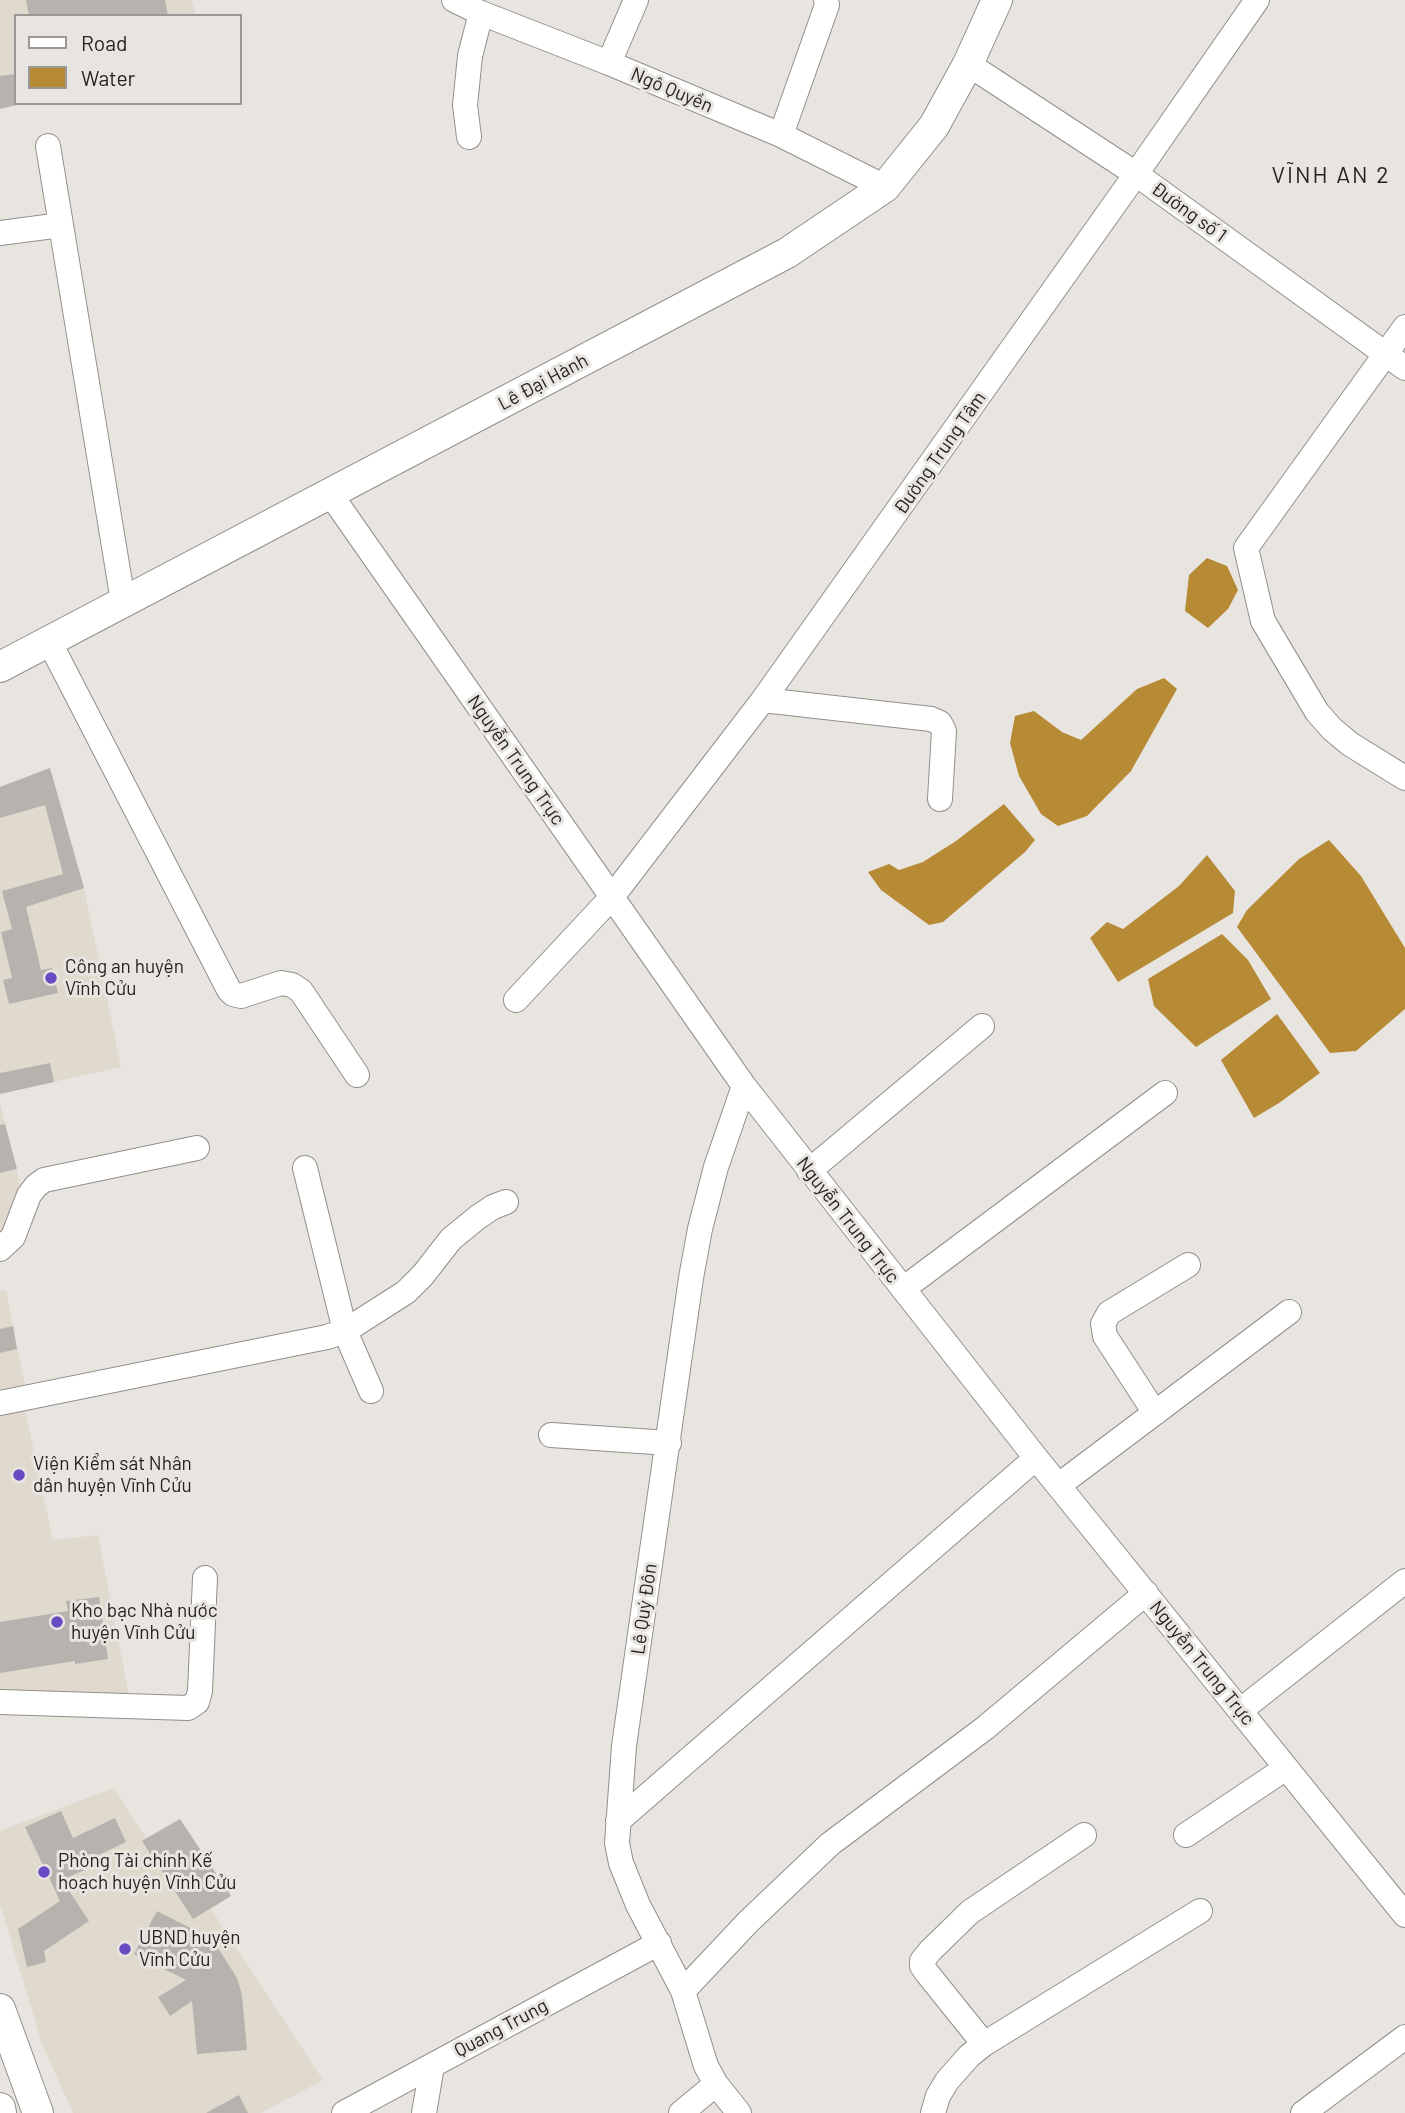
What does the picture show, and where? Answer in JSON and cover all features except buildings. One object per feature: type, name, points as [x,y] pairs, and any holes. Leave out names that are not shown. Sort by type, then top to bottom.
[{"type":"main road","name":"Lê Đại Hành","points":[[0,667],[787,253],[886,187],[934,127],[968,64],[996,0]]},
{"type":"main road","points":[[0,2009],[38,2113]]},
{"type":"street","name":"Ngô Quyền","points":[[454,0],[781,135],[886,187]]},
{"type":"street","points":[[609,63],[636,0]]},
{"type":"street","points":[[781,135],[827,5],[826,0]]},
{"type":"street","name":"Đường Trung Tâm","points":[[516,1000],[612,897],[763,700],[1257,0]]},
{"type":"street","points":[[469,137],[465,105],[470,56],[481,13]]},
{"type":"street","name":"Đường số 1","points":[[968,64],[1136,174],[1395,361]]},
{"type":"street","points":[[48,146],[123,601]]},
{"type":"street","points":[[0,233],[61,225]]},
{"type":"street","points":[[1405,327],[1395,361],[1246,548],[1263,621],[1317,712],[1341,737],[1405,778]]},
{"type":"street","name":"Nguyễn Trung Trực","points":[[331,495],[744,1086],[1035,1458],[1405,1915]]},
{"type":"street","points":[[49,640],[229,990],[241,996],[281,983],[292,985],[301,991],[357,1075]]},
{"type":"street","points":[[763,700],[931,719],[940,723],[944,731],[940,799]]},
{"type":"street","points":[[809,1171],[982,1026]]},
{"type":"street","name":"Lê Quý Đôn","points":[[739,2113],[716,2084],[706,2066],[682,1991],[638,1905],[621,1863],[617,1843],[624,1746],[700,1229],[716,1167],[744,1086]]},
{"type":"street","points":[[903,1289],[1165,1093]]},
{"type":"street","points":[[0,1249],[13,1237],[29,1195],[44,1180],[197,1148]]},
{"type":"street","points":[[304,1168],[345,1331],[371,1391]]},
{"type":"street","points":[[0,1403],[314,1340],[345,1331],[406,1292],[451,1240],[478,1217],[506,1202]]},
{"type":"street","points":[[1155,1413],[1105,1336],[1103,1324],[1109,1313],[1188,1265]]},
{"type":"street","points":[[1059,1485],[1289,1312]]},
{"type":"street","points":[[551,1435],[669,1443]]},
{"type":"street","points":[[618,1821],[1035,1458]]},
{"type":"street","points":[[0,1702],[188,1708],[197,1702],[200,1691],[205,1578]]},
{"type":"street","points":[[1241,1710],[1405,1581]]},
{"type":"street","points":[[682,1991],[784,1886],[830,1844],[985,1728],[1146,1593]]},
{"type":"street","points":[[1186,1836],[1286,1768]]},
{"type":"street","points":[[984,2044],[927,1973],[922,1961],[970,1912],[1084,1835]]},
{"type":"street","points":[[933,2113],[938,2096],[947,2081],[969,2056],[984,2044],[1200,1911]]},
{"type":"street","name":"Quang Trung","points":[[344,2113],[659,1942]]},
{"type":"street","points":[[1303,2113],[1405,2037]]},
{"type":"street","points":[[424,2113],[432,2066]]},
{"type":"street","points":[[681,2113],[716,2084]]},
{"type":"shaded area","points":[[0,0],[192,0],[196,14],[14,14],[14,105],[17,105],[0,109]]},
{"type":"shaded area","name":"Công an huyện Vĩnh Cửu","points":[[50,768],[84,888],[121,1067],[0,1094],[0,787]]},
{"type":"shaded area","points":[[0,1102],[23,1196],[0,1242]]},
{"type":"shaded area","points":[[6,1290],[26,1391],[0,1396],[0,1291]]},
{"type":"shaded area","name":"Kho bạc Nhà nước huyện Vĩnh Cửu","points":[[24,1405],[53,1540],[98,1535],[130,1701],[0,1695],[0,1410]]},
{"type":"shaded area","name":"UBND huyện Vĩnh Cửu","points":[[114,1788],[146,1838],[180,1819],[231,1896],[211,1909],[323,2080],[261,2113],[73,2113],[42,2044],[0,1904],[0,1831]]},
{"type":"water","points":[[1207,558],[1227,566],[1238,590],[1228,609],[1208,628],[1185,611],[1189,575]]},
{"type":"water","points":[[1164,678],[1177,689],[1131,771],[1087,816],[1058,826],[1041,814],[1019,776],[1010,743],[1015,716],[1034,711],[1062,732],[1081,740],[1137,689]]},
{"type":"water","points":[[1004,804],[1035,840],[1025,852],[943,922],[929,925],[881,890],[868,872],[889,864],[899,870],[923,862],[956,841]]},
{"type":"water","points":[[1329,840],[1361,876],[1405,948],[1405,1009],[1356,1051],[1330,1053],[1237,927],[1247,910],[1299,859]]},
{"type":"water","points":[[1207,855],[1235,891],[1233,913],[1118,982],[1090,938],[1107,922],[1123,929],[1179,886]]},
{"type":"water","points":[[1222,934],[1248,960],[1271,999],[1196,1047],[1154,1006],[1148,979]]},
{"type":"water","points":[[1277,1014],[1320,1073],[1254,1118],[1221,1060]]},
{"type":"place","name":"Công an huyện Vĩnh Cửu","points":[[51,978]]},
{"type":"place","name":"Viện Kiểm sát Nhân dân huyện Vĩnh Cửu","points":[[19,1475]]},
{"type":"place","name":"Kho bạc Nhà nước huyện Vĩnh Cửu","points":[[57,1622]]},
{"type":"place","name":"Phòng Tài chính Kế hoạch huyện Vĩnh Cửu","points":[[44,1872]]},
{"type":"place","name":"UBND huyện Vĩnh Cửu","points":[[125,1949]]},
{"type":"district","name":"VĨNH AN 2","points":[[1331,175]]}]
